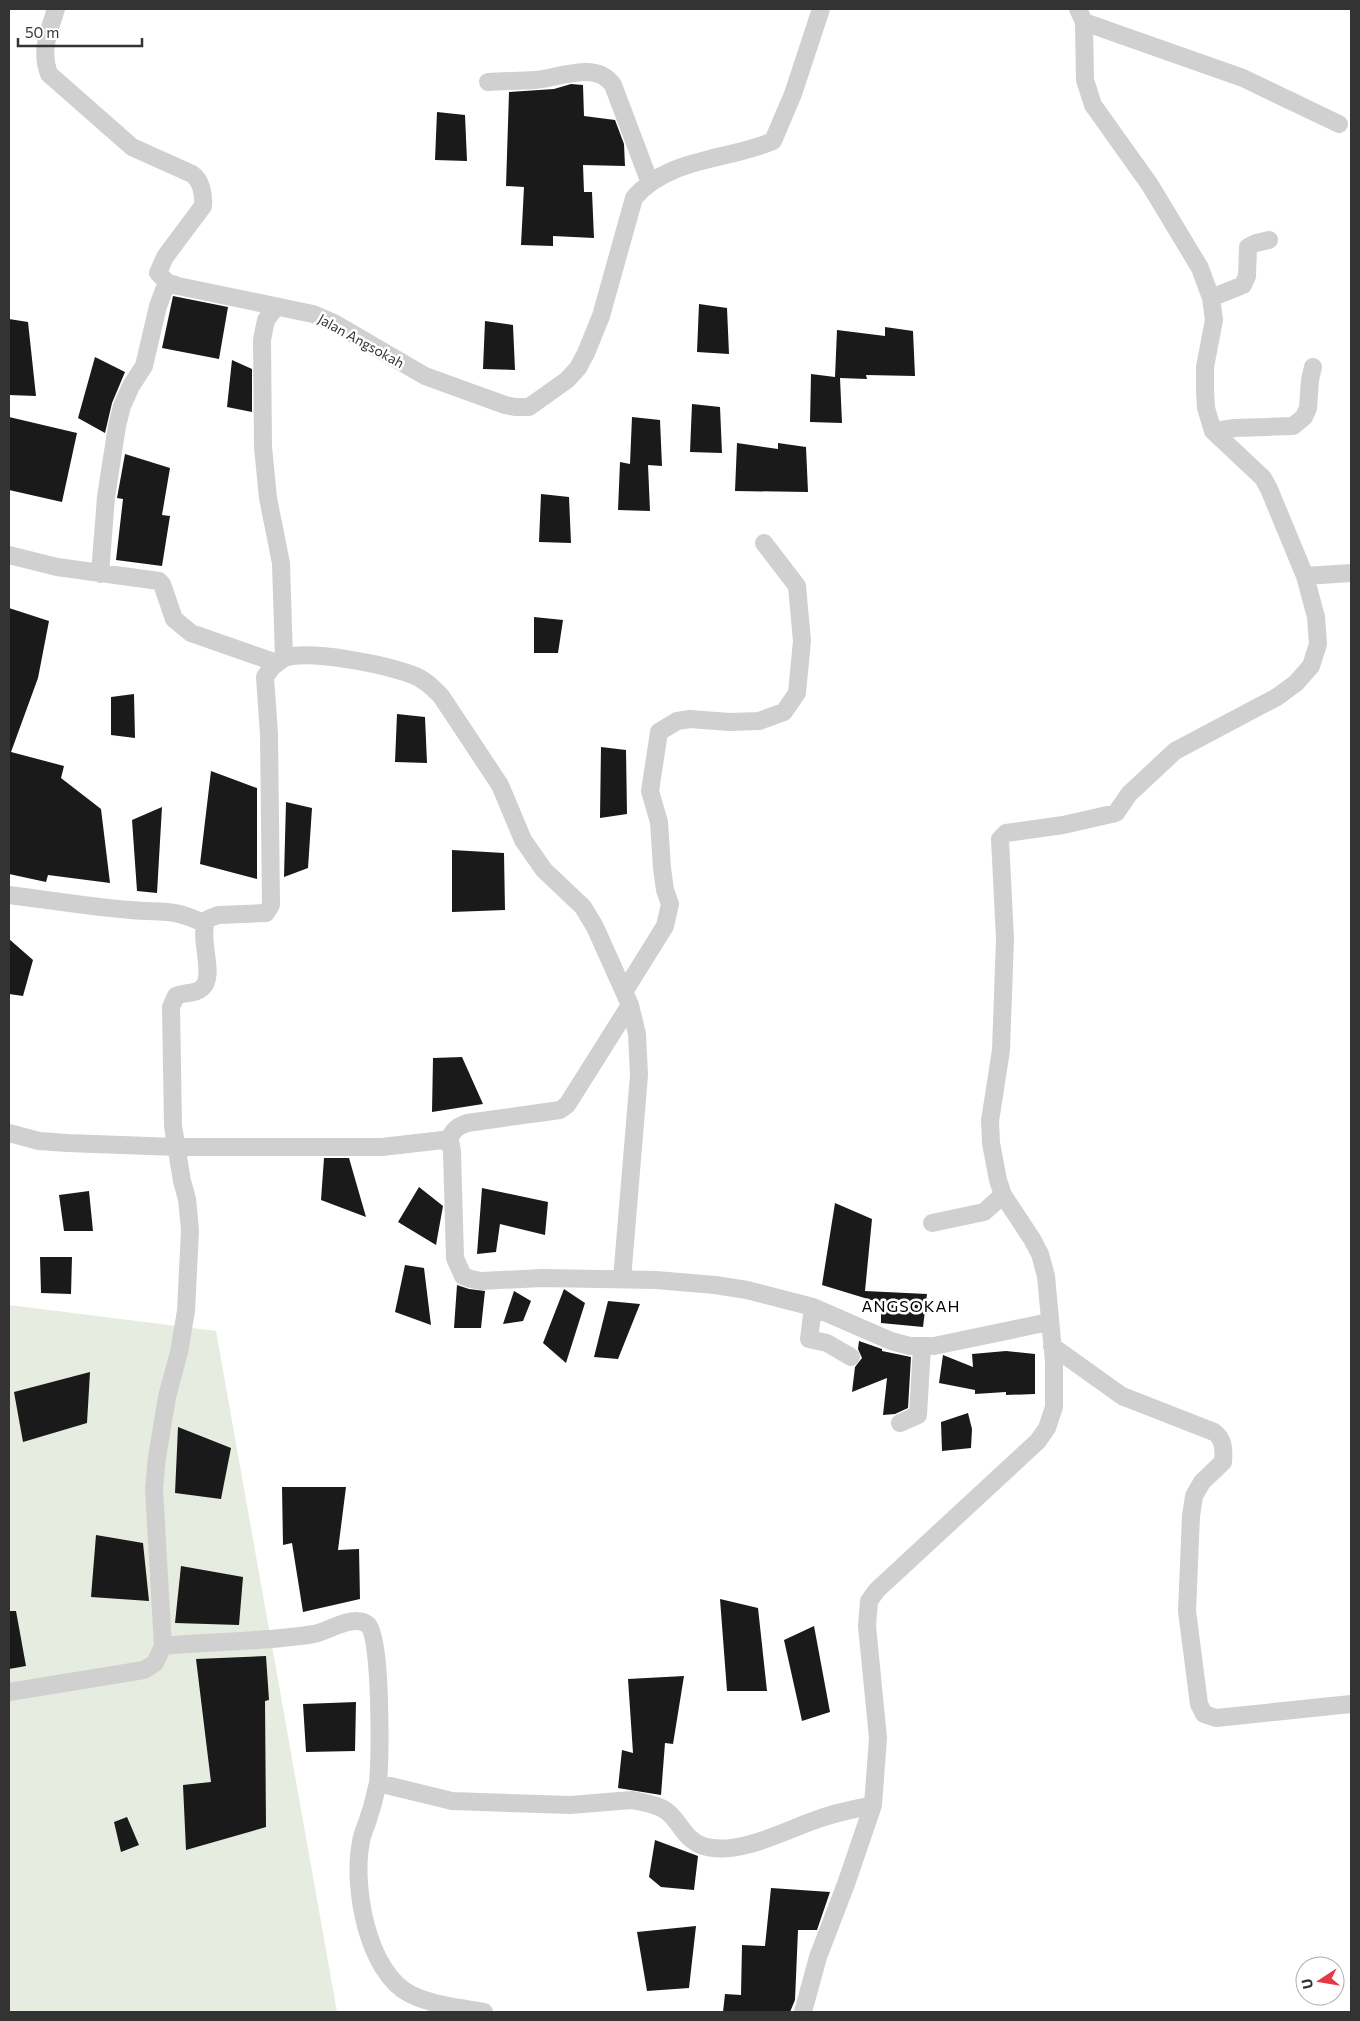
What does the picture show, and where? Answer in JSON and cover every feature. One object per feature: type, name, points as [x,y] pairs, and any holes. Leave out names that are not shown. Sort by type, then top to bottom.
[{"type":"street","points":[[56,9],[47,33],[45,53],[45,64],[50,74],[132,147],[192,174],[199,180],[204,198],[203,206],[161,264],[158,273],[167,282],[158,306],[144,366],[131,386],[122,406],[117,426],[106,497],[100,574]]},
{"type":"street","name":"Jalan Angsokah","points":[[167,282],[313,314],[334,323],[425,376],[504,405],[529,407],[567,380],[578,368],[601,316],[634,198],[644,186],[672,171],[773,141],[793,94],[821,9]]},
{"type":"street","points":[[802,2012],[818,1957],[873,1805],[878,1738],[866,1626],[869,1601],[877,1590],[1038,1441],[1048,1428],[1054,1407],[1052,1346],[1048,1322],[1046,1276],[1040,1254],[1003,1195],[993,1160],[990,1121],[1002,1050],[1006,939],[1000,839],[1006,833],[1063,825],[1116,813],[1129,794],[1175,751],[1277,697],[1296,683],[1311,666],[1318,644],[1316,617],[1305,576],[1278,506],[1263,478],[1213,431],[1206,408],[1205,391],[1205,367],[1214,310],[1211,298],[1200,268],[1150,185],[1093,105],[1085,80],[1081,15],[1243,78],[1338,124]]},
{"type":"street","points":[[488,82],[536,80],[581,72],[601,74],[608,78],[613,85],[650,183]]},
{"type":"street","points":[[1211,298],[1244,285],[1247,276],[1248,247],[1269,240]]},
{"type":"street","points":[[276,307],[266,320],[262,340],[263,447],[268,498],[281,563],[281,661]]},
{"type":"street","points":[[1213,431],[1235,428],[1293,426],[1304,417],[1308,408],[1310,380],[1314,367]]},
{"type":"street","points":[[764,543],[797,586],[802,641],[797,693],[784,712],[759,721],[677,721],[660,732],[650,791],[659,822],[663,876],[670,904],[669,916],[627,998],[567,1105],[560,1110],[467,1123],[458,1126],[452,1132],[448,1142],[452,1152],[455,1258],[463,1276],[481,1282],[542,1278],[622,1279],[715,1284],[813,1307],[891,1341],[910,1346],[934,1346],[1048,1322]]},
{"type":"street","points":[[9,555],[57,567],[159,581],[162,584],[174,619],[191,633],[281,661]]},
{"type":"street","points":[[1305,576],[1351,573]]},
{"type":"street","points":[[9,1692],[144,1670],[154,1663],[163,1646],[154,1489],[164,1414],[186,1311],[189,1258],[189,1213],[176,1147],[172,1105],[171,1007],[176,996],[201,990],[205,985],[207,967],[205,924],[212,916],[266,913],[271,905],[269,734],[265,677],[281,661],[303,654],[326,657],[414,675],[428,683],[441,696],[500,785],[523,840],[544,870],[583,907],[595,927],[627,998],[637,1034],[639,1075],[622,1279]]},
{"type":"street","points":[[9,895],[132,910],[174,911],[184,913],[205,924]]},
{"type":"street","points":[[9,1133],[39,1141],[58,1143],[176,1147],[382,1147],[439,1140],[448,1142]]},
{"type":"street","points":[[932,1223],[984,1212],[1003,1195]]},
{"type":"street","points":[[813,1307],[809,1339],[827,1343],[851,1357]]},
{"type":"street","points":[[900,1423],[918,1415],[922,1346]]},
{"type":"street","points":[[1052,1346],[1122,1396],[1220,1436],[1224,1452],[1223,1462],[1202,1482],[1194,1496],[1191,1516],[1187,1611],[1199,1704],[1204,1714],[1216,1718],[1351,1704]]},
{"type":"street","points":[[1042,1376],[1054,1407]]},
{"type":"street","points":[[163,1646],[316,1634],[355,1620],[368,1625],[371,1629],[376,1650],[378,1678],[378,1783],[361,1842],[360,1874],[365,1923],[375,1956],[388,1977],[410,1994],[484,2012]]},
{"type":"street","points":[[378,1783],[452,1801],[570,1805],[637,1801],[665,1810],[685,1835],[694,1841],[704,1846],[721,1848],[773,1837],[822,1818],[873,1805]]},
{"type":"shaded area","points":[[9,1305],[216,1331],[337,2012],[9,2012]]},
{"type":"building","points":[[571,84],[583,85],[584,116],[615,120],[624,144],[625,166],[583,165],[584,192],[592,192],[594,238],[553,236],[553,246],[521,245],[524,187],[506,186],[509,92],[554,89]]},
{"type":"building","points":[[437,112],[465,115],[467,161],[435,160]]},
{"type":"building","points":[[173,296],[228,307],[219,359],[162,348]]},
{"type":"building","points":[[699,304],[727,308],[729,354],[697,352]]},
{"type":"building","points":[[9,319],[28,322],[36,396],[9,395]]},
{"type":"building","points":[[485,321],[513,325],[515,370],[483,369]]},
{"type":"building","points":[[885,327],[913,331],[915,376],[866,375],[867,379],[840,378],[842,423],[810,422],[811,374],[835,377],[837,330],[885,336]]},
{"type":"building","points":[[95,357],[125,372],[112,403],[105,433],[78,418]]},
{"type":"building","points":[[232,360],[252,369],[252,412],[227,407]]},
{"type":"building","points":[[692,404],[720,407],[722,453],[690,452]]},
{"type":"building","points":[[9,417],[77,433],[62,502],[9,490]]},
{"type":"building","points":[[632,417],[660,420],[662,466],[648,465],[650,511],[618,510],[620,462],[630,464]]},
{"type":"building","points":[[737,443],[778,449],[778,443],[806,447],[808,492],[735,491]]},
{"type":"building","points":[[125,454],[170,468],[162,515],[170,516],[162,566],[116,560],[123,499],[117,498]]},
{"type":"building","points":[[541,494],[569,497],[571,543],[539,542]]},
{"type":"building","points":[[9,608],[49,621],[38,678],[11,752],[64,766],[61,778],[101,809],[110,883],[48,875],[46,882],[9,874]]},
{"type":"building","points":[[534,617],[563,620],[558,653],[534,653]]},
{"type":"building","points":[[134,694],[135,738],[111,735],[111,697]]},
{"type":"building","points":[[397,714],[425,717],[427,763],[395,762]]},
{"type":"building","points":[[601,747],[626,750],[627,814],[600,818]]},
{"type":"building","points":[[211,771],[257,788],[257,879],[200,864]]},
{"type":"building","points":[[286,802],[312,808],[308,868],[284,877]]},
{"type":"building","points":[[162,807],[157,893],[137,891],[132,820]]},
{"type":"building","points":[[452,850],[504,853],[505,910],[452,912]]},
{"type":"building","points":[[9,939],[33,960],[23,996],[9,994]]},
{"type":"building","points":[[462,1057],[483,1104],[432,1112],[433,1058]]},
{"type":"building","points":[[324,1158],[349,1158],[366,1217],[321,1200]]},
{"type":"building","points":[[419,1187],[443,1206],[436,1245],[398,1222]]},
{"type":"building","points":[[482,1188],[548,1202],[545,1235],[500,1224],[496,1252],[477,1254]]},
{"type":"building","points":[[89,1191],[93,1231],[64,1231],[59,1195]]},
{"type":"building","points":[[835,1203],[872,1219],[865,1291],[927,1294],[923,1327],[881,1323],[881,1303],[822,1285]]},
{"type":"building","points":[[40,1257],[72,1257],[71,1294],[41,1293]]},
{"type":"building","points":[[405,1265],[424,1268],[431,1325],[395,1312]]},
{"type":"building","points":[[457,1285],[485,1291],[481,1328],[454,1328]]},
{"type":"building","points":[[564,1289],[585,1303],[566,1363],[543,1343]]},
{"type":"building","points":[[514,1291],[531,1301],[523,1321],[503,1324]]},
{"type":"building","points":[[608,1301],[640,1304],[618,1359],[594,1357]]},
{"type":"building","points":[[859,1341],[882,1349],[882,1351],[911,1357],[908,1408],[895,1414],[883,1415],[887,1378],[852,1392],[855,1367],[862,1358],[858,1349]]},
{"type":"building","points":[[1006,1351],[1035,1354],[1035,1394],[1006,1395],[1006,1392],[975,1394],[975,1390],[939,1383],[943,1355],[973,1367],[972,1354]]},
{"type":"building","points":[[90,1372],[87,1423],[23,1442],[14,1392]]},
{"type":"building","points":[[968,1413],[972,1429],[971,1448],[942,1451],[941,1422]]},
{"type":"building","points":[[178,1427],[231,1448],[221,1499],[175,1493]]},
{"type":"building","points":[[282,1487],[346,1487],[338,1550],[359,1549],[360,1599],[303,1612],[292,1543],[283,1545]]},
{"type":"building","points":[[96,1535],[143,1543],[149,1601],[91,1597]]},
{"type":"building","points":[[181,1566],[243,1577],[239,1625],[175,1623]]},
{"type":"building","points":[[720,1599],[758,1608],[767,1691],[727,1691]]},
{"type":"building","points":[[9,1611],[16,1611],[26,1666],[9,1669]]},
{"type":"building","points":[[814,1626],[830,1712],[802,1721],[784,1640]]},
{"type":"building","points":[[266,1656],[269,1700],[265,1701],[266,1827],[186,1850],[183,1785],[211,1782],[196,1659]]},
{"type":"building","points":[[684,1676],[673,1744],[665,1743],[661,1795],[618,1788],[622,1750],[633,1753],[628,1679]]},
{"type":"building","points":[[356,1702],[355,1751],[306,1752],[303,1704]]},
{"type":"building","points":[[127,1817],[139,1845],[121,1852],[114,1822]]},
{"type":"building","points":[[655,1840],[698,1856],[694,1890],[661,1887],[649,1877]]},
{"type":"building","points":[[771,1888],[830,1892],[817,1930],[798,1930],[795,2000],[790,2012],[723,2012],[725,1994],[741,1995],[742,1945],[765,1946]]},
{"type":"building","points":[[696,1926],[689,1988],[647,1991],[637,1932]]},
{"type":"district","name":"ANGSOKAH","points":[[911,1306]]}]
